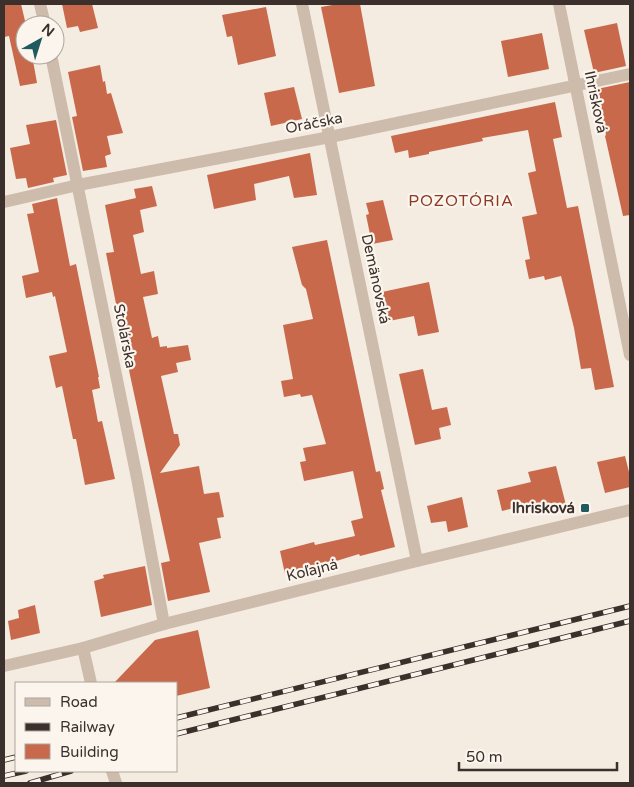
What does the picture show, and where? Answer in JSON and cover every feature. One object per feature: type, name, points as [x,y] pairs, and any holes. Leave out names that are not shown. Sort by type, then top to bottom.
[{"type":"street","name":"Demänovská","points":[[302,4],[417,561]]},
{"type":"street","name":"Ihrisková","points":[[559,4],[630,355]]},
{"type":"street","name":"Stolárska","points":[[53,65],[164,624]]},
{"type":"street","name":"Oráčska","points":[[4,202],[78,185],[330,137],[630,74]]},
{"type":"street","name":"Koľajná","points":[[4,666],[83,648],[164,624],[630,510]]},
{"type":"street","points":[[83,648],[91,682]]},
{"type":"building","points":[[4,4],[21,4],[24,15],[15,15],[15,63],[9,36],[4,37]]},
{"type":"building","points":[[62,4],[92,4],[98,28],[80,32],[78,26],[67,28]]},
{"type":"building","points":[[338,4],[360,4],[375,86],[339,93],[321,7]]},
{"type":"building","points":[[266,7],[276,56],[238,65],[232,36],[227,37],[222,15]]},
{"type":"building","points":[[617,23],[626,66],[594,73],[584,30]]},
{"type":"building","points":[[542,33],[549,69],[508,77],[501,41]]},
{"type":"building","points":[[15,65],[34,65],[37,83],[20,86]]},
{"type":"building","points":[[100,65],[107,94],[111,93],[123,133],[107,136],[111,154],[105,156],[107,167],[83,171],[72,117],[77,116],[68,72]]},
{"type":"building","points":[[630,82],[630,215],[623,216],[605,136],[597,89]]},
{"type":"building","points":[[294,87],[302,119],[271,126],[264,93]]},
{"type":"building","points":[[555,102],[562,137],[553,139],[567,208],[578,206],[614,387],[595,390],[591,368],[581,369],[574,328],[561,276],[545,280],[544,276],[529,279],[525,260],[530,259],[522,217],[537,214],[528,173],[536,171],[528,130],[482,138],[483,141],[409,158],[408,150],[395,153],[391,136]]},
{"type":"building","points":[[56,120],[67,175],[53,178],[54,182],[28,188],[26,178],[16,179],[10,148],[30,144],[26,125]]},
{"type":"building","points":[[310,153],[317,195],[294,198],[289,176],[254,184],[256,200],[214,209],[207,175]]},
{"type":"building","points":[[152,186],[157,206],[140,210],[144,232],[133,235],[141,274],[154,271],[158,294],[143,297],[152,338],[158,336],[160,347],[188,345],[191,360],[176,363],[178,372],[161,376],[174,434],[178,434],[180,445],[160,473],[199,466],[204,494],[219,492],[224,517],[217,518],[221,538],[199,543],[210,592],[168,601],[161,563],[170,561],[106,253],[114,252],[105,205],[136,198],[134,189]]},
{"type":"building","points":[[57,198],[70,266],[76,264],[99,377],[100,388],[92,390],[98,422],[102,421],[115,479],[85,485],[76,439],[73,439],[62,386],[56,388],[49,356],[67,352],[55,296],[53,297],[52,292],[26,298],[22,276],[39,272],[27,214],[34,213],[32,204]]},
{"type":"building","points":[[383,200],[393,240],[372,244],[366,215],[369,214],[366,203]]},
{"type":"building","points":[[327,240],[376,472],[380,471],[384,489],[381,490],[395,547],[360,556],[359,554],[285,574],[280,551],[314,542],[315,545],[355,536],[351,521],[363,518],[353,471],[304,481],[300,462],[306,461],[303,448],[326,444],[312,395],[301,397],[300,394],[284,397],[281,381],[293,379],[283,325],[313,319],[306,289],[302,285],[292,247]]},
{"type":"building","points":[[429,282],[439,332],[418,336],[414,316],[389,321],[382,292]]},
{"type":"building","points":[[423,369],[432,410],[447,407],[451,425],[439,428],[441,439],[415,445],[399,374]]},
{"type":"building","points":[[625,456],[630,476],[630,487],[605,493],[597,462]]},
{"type":"building","points":[[556,466],[566,505],[538,512],[536,503],[502,511],[497,490],[531,482],[528,472]]},
{"type":"building","points":[[462,497],[468,527],[448,532],[446,521],[431,523],[427,506]]},
{"type":"building","points":[[145,566],[152,605],[101,617],[94,581],[104,578],[103,575]]},
{"type":"building","points":[[35,605],[40,633],[11,640],[8,621],[19,618],[18,610]]},
{"type":"building","points":[[198,630],[210,688],[178,696],[178,682],[115,682],[155,640]]},
{"type":"railway","points":[[178,718],[630,606]]},
{"type":"railway","points":[[178,734],[630,621]]},
{"type":"railway","points":[[4,760],[15,757]]},
{"type":"railway","points":[[4,776],[22,772]]},
{"type":"railway","points":[[30,783],[68,772]]},
{"type":"place","name":"Ihrisková","points":[[585,508]]},
{"type":"district","name":"POZOTÓRIA","points":[[461,201]]}]
